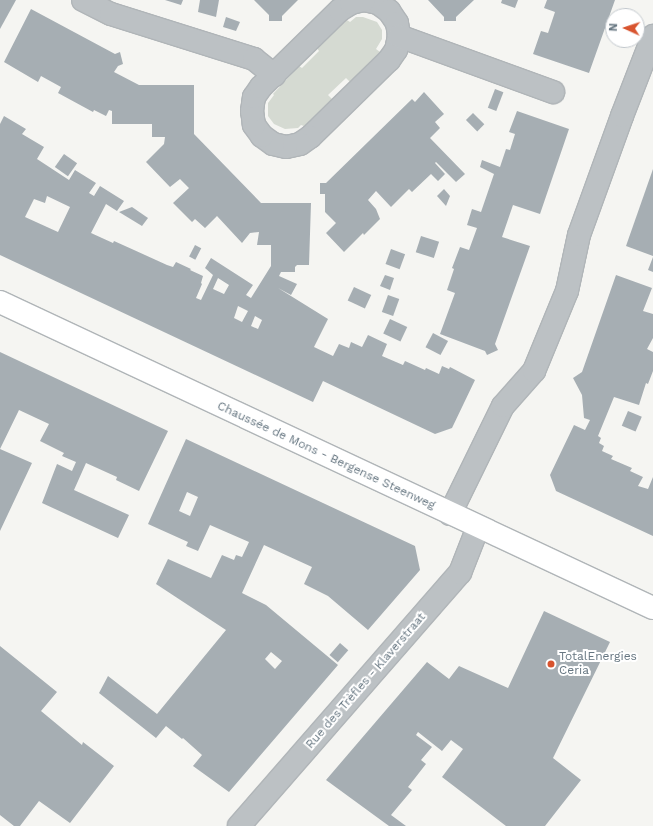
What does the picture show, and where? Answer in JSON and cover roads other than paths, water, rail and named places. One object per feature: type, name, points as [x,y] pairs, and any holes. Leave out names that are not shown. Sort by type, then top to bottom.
[{"type":"main road","name":"Chaussée de Mons - Bergense Steenweg","points":[[0,302],[478,528],[653,608]]},
{"type":"street","points":[[83,0],[111,14],[254,59],[274,75]]},
{"type":"street","points":[[364,0],[378,3],[389,11],[396,23],[399,36],[396,50],[389,60],[310,137],[300,144],[286,147],[273,144],[262,136],[254,125],[252,111],[254,98],[261,87],[340,10],[351,3],[364,0]]},
{"type":"street","points":[[399,36],[553,92]]},
{"type":"street","points":[[450,514],[503,406],[534,371],[567,291],[579,235],[653,36]]},
{"type":"street","name":"Rue des Trèfles - Klaverstraat","points":[[239,826],[460,573],[478,528]]},
{"type":"place","name":"TotalEnergies Ceria","points":[[551,664]]}]
